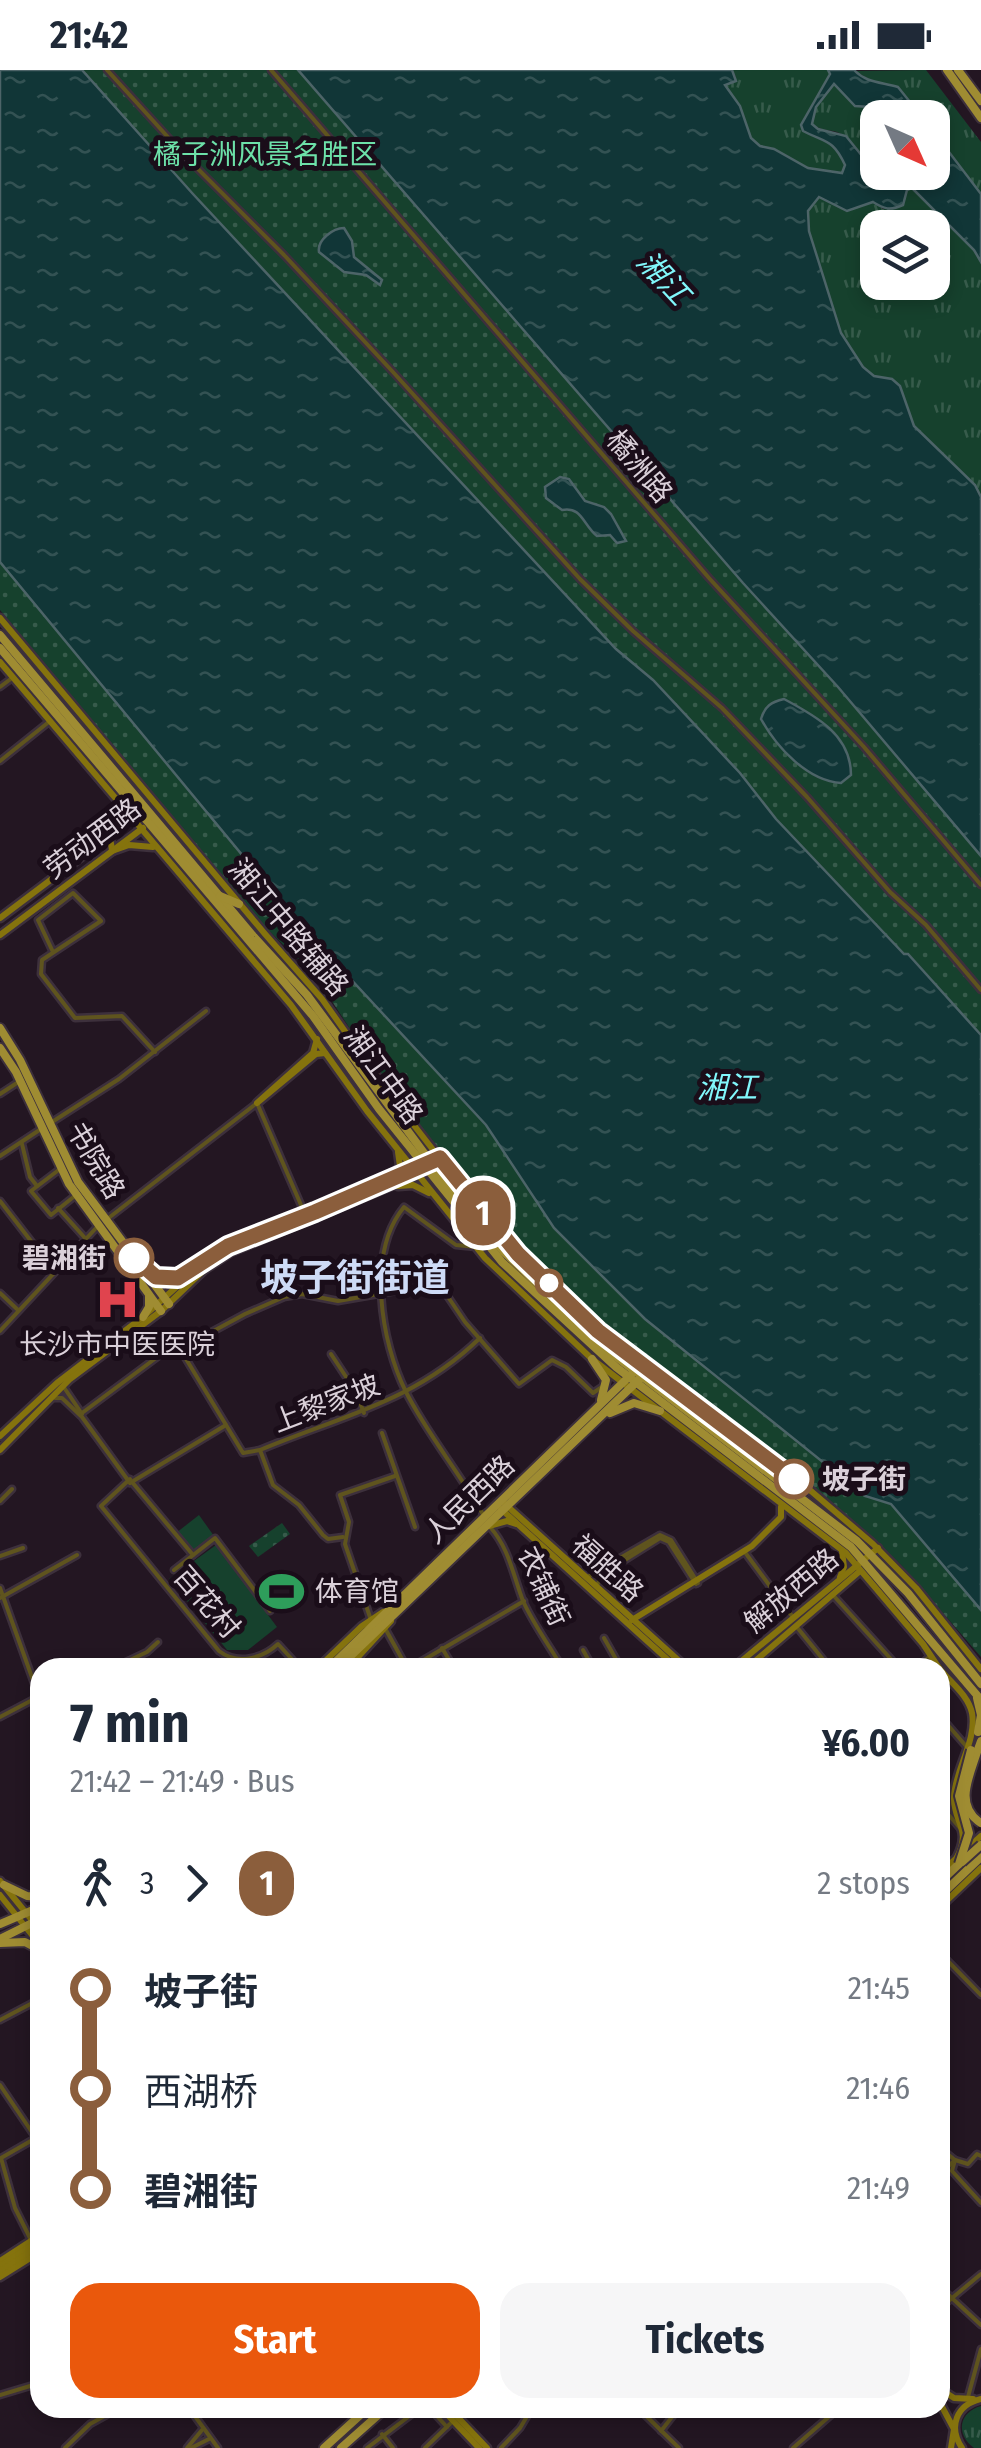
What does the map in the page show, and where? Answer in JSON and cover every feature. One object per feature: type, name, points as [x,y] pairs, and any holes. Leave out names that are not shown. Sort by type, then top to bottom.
[{"type":"main road","points":[[947,70],[981,118]]},
{"type":"main road","points":[[958,70],[981,101]]},
{"type":"main road","name":"湘江中路","points":[[0,635],[143,810],[148,824],[313,1016],[429,1166],[520,1268],[635,1377],[805,1499],[868,1562],[908,1593],[981,1684]]},
{"type":"main road","name":"湘江中路","points":[[0,648],[143,810]]},
{"type":"main road","name":"湘江中路","points":[[148,824],[219,896],[320,1010],[429,1166]]},
{"type":"main road","points":[[219,896],[239,904]]},
{"type":"main road","points":[[265,975],[283,980]]},
{"type":"main road","name":"书院路","points":[[0,1028],[20,1060],[60,1169],[76,1195],[167,1301]]},
{"type":"main road","name":"书院路","points":[[0,1048],[102,1223],[159,1309]]},
{"type":"main road","points":[[139,1264],[165,1280],[194,1269]]},
{"type":"main road","points":[[143,1318],[150,1304],[147,1292]]},
{"type":"main road","points":[[592,1359],[602,1370],[606,1384],[593,1412]]},
{"type":"main road","name":"人民西路","points":[[349,1658],[488,1526],[502,1506],[593,1412],[635,1377]]},
{"type":"main road","name":"人民西路","points":[[339,1658],[484,1516],[521,1495],[590,1428],[635,1377]]},
{"type":"main road","points":[[590,1428],[627,1404],[646,1404],[660,1412]]},
{"type":"main road","name":"湘江中路","points":[[868,1562],[940,1658]]},
{"type":"main road","name":"湘江中路","points":[[950,1668],[981,1700]]},
{"type":"main road","points":[[973,1691],[981,1714],[964,1798],[968,1812],[981,1823]]},
{"type":"main road","points":[[958,1861],[969,1833],[958,1796],[977,1744]]},
{"type":"main road","points":[[950,1870],[981,1845]]},
{"type":"main road","points":[[950,1889],[976,1872],[981,1857]]},
{"type":"main road","points":[[2,1883],[30,1896]]},
{"type":"main road","points":[[0,1924],[30,1910]]},
{"type":"main road","points":[[0,1941],[30,1927]]},
{"type":"main road","points":[[0,1941],[30,1945]]},
{"type":"main road","points":[[324,2448],[357,2418]]},
{"type":"main road","points":[[341,2448],[375,2418]]},
{"type":"street","points":[[108,70],[394,372],[580,579],[722,708],[890,892],[926,925],[981,990]]},
{"type":"street","name":"橘洲路","points":[[271,70],[688,554],[864,748],[981,885]]},
{"type":"street","name":"湘江中路辅路","points":[[0,618],[143,810],[158,850],[316,1038],[395,1147],[429,1166]]},
{"type":"street","name":"湘江中路辅路","points":[[0,662],[115,799],[143,810],[163,812],[322,999],[388,1092],[429,1166],[439,1200],[510,1284],[592,1359],[635,1377],[660,1412],[778,1503],[838,1546],[916,1588],[981,1669]]},
{"type":"street","points":[[0,688],[13,677]]},
{"type":"street","points":[[0,762],[50,722]]},
{"type":"street","points":[[115,799],[118,819],[104,840],[112,843],[112,851],[139,844],[158,850]]},
{"type":"street","name":"劳动西路","points":[[0,918],[143,810]]},
{"type":"street","name":"劳动西路","points":[[0,935],[163,812]]},
{"type":"street","points":[[53,952],[38,920],[74,893],[101,920],[42,960],[40,974],[75,1018],[122,1016],[155,1052]]},
{"type":"street","points":[[0,1156],[155,1052],[206,1010]]},
{"type":"street","points":[[257,1103],[314,1053],[318,1046],[316,1038]]},
{"type":"street","points":[[0,1331],[102,1223],[316,1054],[329,1055]]},
{"type":"street","points":[[0,1094],[20,1080]]},
{"type":"street","points":[[257,1103],[306,1216]]},
{"type":"street","points":[[22,1142],[30,1177],[37,1186]]},
{"type":"street","points":[[388,1184],[400,1166],[401,1158],[395,1147]]},
{"type":"street","points":[[167,1301],[231,1252],[429,1166]]},
{"type":"street","points":[[60,1169],[31,1191],[51,1214],[76,1195]]},
{"type":"street","points":[[0,1450],[64,1386],[159,1309],[194,1269],[228,1246],[388,1184],[412,1186],[439,1200]]},
{"type":"street","points":[[0,1201],[41,1254],[57,1268]]},
{"type":"street","points":[[58,1208],[85,1238]]},
{"type":"street","points":[[476,1248],[456,1245],[404,1208],[388,1236],[380,1268],[380,1294],[406,1392],[484,1516]]},
{"type":"street","points":[[82,1413],[160,1355],[292,1295],[338,1301],[437,1285],[519,1384],[544,1362],[552,1360],[566,1367],[593,1392],[606,1384]]},
{"type":"street","points":[[0,1292],[18,1311]]},
{"type":"street","points":[[2,1434],[68,1373],[159,1309]]},
{"type":"street","name":"上黎家坡","points":[[260,1450],[364,1413],[406,1392],[450,1364],[480,1338]]},
{"type":"street","points":[[180,1349],[243,1454],[260,1450],[273,1486],[299,1506],[328,1539],[345,1536]]},
{"type":"street","points":[[332,1354],[364,1413]]},
{"type":"street","points":[[64,1386],[130,1481]]},
{"type":"street","points":[[54,1398],[62,1398],[82,1417],[192,1554]]},
{"type":"street","points":[[130,1481],[226,1425]]},
{"type":"street","points":[[382,1433],[415,1527]]},
{"type":"street","points":[[371,1620],[345,1536],[349,1522],[340,1495],[394,1476]]},
{"type":"street","name":"百花村","points":[[130,1481],[100,1506],[222,1654],[258,1658],[278,1644],[291,1658]]},
{"type":"street","points":[[0,1501],[12,1489]]},
{"type":"street","points":[[488,1526],[520,1522],[521,1495]]},
{"type":"street","points":[[745,1552],[781,1517],[778,1503]]},
{"type":"street","name":"福胜路","points":[[502,1506],[675,1658]]},
{"type":"street","points":[[633,1620],[745,1552],[786,1517],[796,1514]]},
{"type":"street","name":"福胜路","points":[[520,1522],[633,1620],[666,1658]]},
{"type":"street","name":"衣铺街","points":[[488,1526],[504,1548],[524,1601],[557,1658]]},
{"type":"street","points":[[584,1575],[594,1576],[660,1536],[671,1540],[695,1580]]},
{"type":"street","points":[[174,1570],[215,1538],[270,1611]]},
{"type":"street","points":[[598,1590],[602,1574],[660,1538],[669,1542],[695,1580]]},
{"type":"street","points":[[837,1582],[844,1567],[844,1555],[838,1546]]},
{"type":"street","points":[[0,1556],[23,1548]]},
{"type":"street","points":[[745,1552],[824,1658]]},
{"type":"street","points":[[2,1597],[77,1555]]},
{"type":"street","name":"湘江中路辅路","points":[[868,1562],[936,1658]]},
{"type":"street","name":"解放西路","points":[[748,1658],[834,1595],[868,1562]]},
{"type":"street","name":"解放西路","points":[[757,1658],[837,1582],[868,1562]]},
{"type":"street","points":[[0,1588],[30,1670]]},
{"type":"street","points":[[834,1595],[890,1658]]},
{"type":"street","points":[[426,1658],[524,1601]]},
{"type":"street","points":[[329,1658],[384,1611]]},
{"type":"street","points":[[357,1658],[390,1622]]},
{"type":"street","points":[[390,1622],[388,1636],[402,1658]]},
{"type":"street","points":[[604,1638],[615,1658]]},
{"type":"street","points":[[134,1658],[158,1642]]},
{"type":"street","points":[[442,1648],[448,1658]]},
{"type":"street","points":[[583,1650],[587,1658]]},
{"type":"street","points":[[928,1658],[934,1652]]},
{"type":"street","name":"湘江中路辅路","points":[[950,1680],[971,1708],[977,1744],[954,1799],[964,1833],[958,1861]]},
{"type":"street","points":[[0,1717],[30,1701]]},
{"type":"street","points":[[950,1724],[977,1744],[981,1763]]},
{"type":"street","points":[[950,1817],[964,1833]]},
{"type":"street","points":[[950,1866],[981,1836]]},
{"type":"street","points":[[950,1897],[976,1872]]},
{"type":"street","points":[[2,1883],[22,1914]]},
{"type":"street","points":[[0,1895],[30,1921]]},
{"type":"street","points":[[950,1964],[981,1996]]},
{"type":"street","points":[[0,2020],[30,2004]]},
{"type":"street","points":[[0,2085],[30,2128]]},
{"type":"street","points":[[30,2145],[1,2158],[15,2208],[30,2230]]},
{"type":"street","points":[[950,2156],[968,2164],[979,2155]]},
{"type":"street","points":[[950,2165],[956,2160]]},
{"type":"street","points":[[956,2160],[952,2171],[981,2203]]},
{"type":"street","points":[[0,2269],[30,2248]]},
{"type":"street","points":[[950,2301],[981,2274]]},
{"type":"street","points":[[950,2295],[981,2325]]},
{"type":"street","points":[[968,2399],[981,2349]]},
{"type":"street","points":[[0,2395],[30,2386]]},
{"type":"street","points":[[950,2395],[980,2399]]},
{"type":"street","points":[[952,2448],[960,2410],[980,2399]]},
{"type":"street","points":[[65,2448],[101,2418]]},
{"type":"street","points":[[195,2418],[218,2448]]},
{"type":"street","points":[[367,2448],[405,2418]]},
{"type":"street","points":[[440,2418],[478,2448]]},
{"type":"street","points":[[447,2418],[450,2424]]},
{"type":"street","points":[[459,2418],[487,2448]]},
{"type":"street","points":[[501,2448],[526,2418]]},
{"type":"street","points":[[648,2418],[678,2448]]},
{"type":"street","points":[[661,2431],[672,2418]]},
{"type":"street","points":[[792,2448],[826,2418]]},
{"type":"street","points":[[948,2418],[962,2448]]},
{"type":"street","points":[[425,2448],[450,2424]]},
{"type":"street","points":[[189,2448],[202,2430]]},
{"type":"street","points":[[382,2434],[393,2448]]},
{"type":"street","points":[[189,2448],[209,2439]]},
{"type":"green space","name":"橘子洲风景名胜区","points":[[82,70],[298,70],[981,856],[981,1035],[909,954],[904,955],[776,819],[740,772],[653,680],[616,649]]},
{"type":"green space","points":[[732,70],[828,70],[830,74],[801,125],[812,135],[829,140],[845,165],[842,173],[808,168],[751,138],[744,116],[725,84],[731,84],[736,77]]},
{"type":"green space","points":[[926,70],[949,100],[908,100],[898,87],[881,85],[854,71]]},
{"type":"green space","points":[[834,83],[860,102],[860,153],[842,134],[812,124],[816,107]]},
{"type":"green space","points":[[950,101],[981,142],[981,194],[950,153]]},
{"type":"green space","points":[[907,190],[914,190],[934,210],[860,210],[860,300],[950,300],[950,226],[974,250],[981,262],[981,497],[975,485],[914,426],[900,386],[863,367],[841,333],[809,231],[808,211],[819,197],[847,211],[873,202],[883,209],[903,205]]},
{"type":"green space","points":[[0,562],[295,918],[486,1125],[554,1228],[865,1496],[891,1504],[981,1610],[981,1657],[874,1539],[604,1329],[512,1240],[385,1082],[316,977],[260,922],[0,610]]},
{"type":"green space","points":[[199,1515],[214,1536],[191,1553],[176,1533]]},
{"type":"green space","points":[[282,1523],[290,1534],[258,1557],[249,1546]]},
{"type":"green space","points":[[216,1545],[277,1627],[248,1650],[227,1650],[169,1579]]},
{"type":"green space","points":[[981,2406],[981,2448],[974,2448],[964,2436],[962,2424],[968,2413]]},
{"type":"water","name":"湘江","points":[[0,70],[82,70],[616,649],[653,680],[740,773],[776,819],[981,1035],[981,1610],[891,1504],[865,1496],[645,1319],[554,1228],[486,1125],[295,919],[0,562]]},
{"type":"water","name":"湘江","points":[[298,70],[732,70],[736,81],[725,85],[740,106],[751,138],[808,168],[842,173],[845,165],[837,150],[803,131],[801,125],[830,74],[828,70],[854,70],[869,80],[898,87],[908,100],[860,100],[860,106],[855,106],[834,84],[816,107],[812,124],[846,136],[860,153],[860,190],[907,190],[903,205],[891,209],[873,202],[847,211],[819,197],[808,211],[809,231],[841,333],[863,367],[900,386],[914,426],[975,485],[981,497],[981,856],[838,687]]},
{"type":"water","name":"湘江","points":[[950,153],[981,194],[981,262],[950,226],[950,210],[934,210],[914,190],[950,190]]},
{"type":"water","points":[[344,228],[352,241],[354,257],[382,280],[380,285],[366,275],[344,272],[319,252],[327,236]]},
{"type":"water","points":[[560,477],[569,479],[585,501],[604,507],[626,541],[617,543],[610,535],[597,536],[574,511],[562,510],[546,498],[545,487]]},
{"type":"water","points":[[784,699],[819,720],[838,738],[851,775],[841,783],[805,770],[768,730],[761,719],[764,711]]},
{"type":"bus line","name":"1","points":[[134,1258],[156,1277],[178,1278],[228,1246],[440,1158],[518,1254],[598,1331],[794,1479]]},
{"type":"place","name":"碧湘街","points":[[134,1258]]},
{"type":"place","name":"长沙市中医医院","points":[[117,1299]]},
{"type":"place","name":"坡子街","points":[[794,1479]]},
{"type":"place","name":"体育馆","points":[[282,1591]]},
{"type":"district","name":"坡子街街道","points":[[355,1278]]}]
